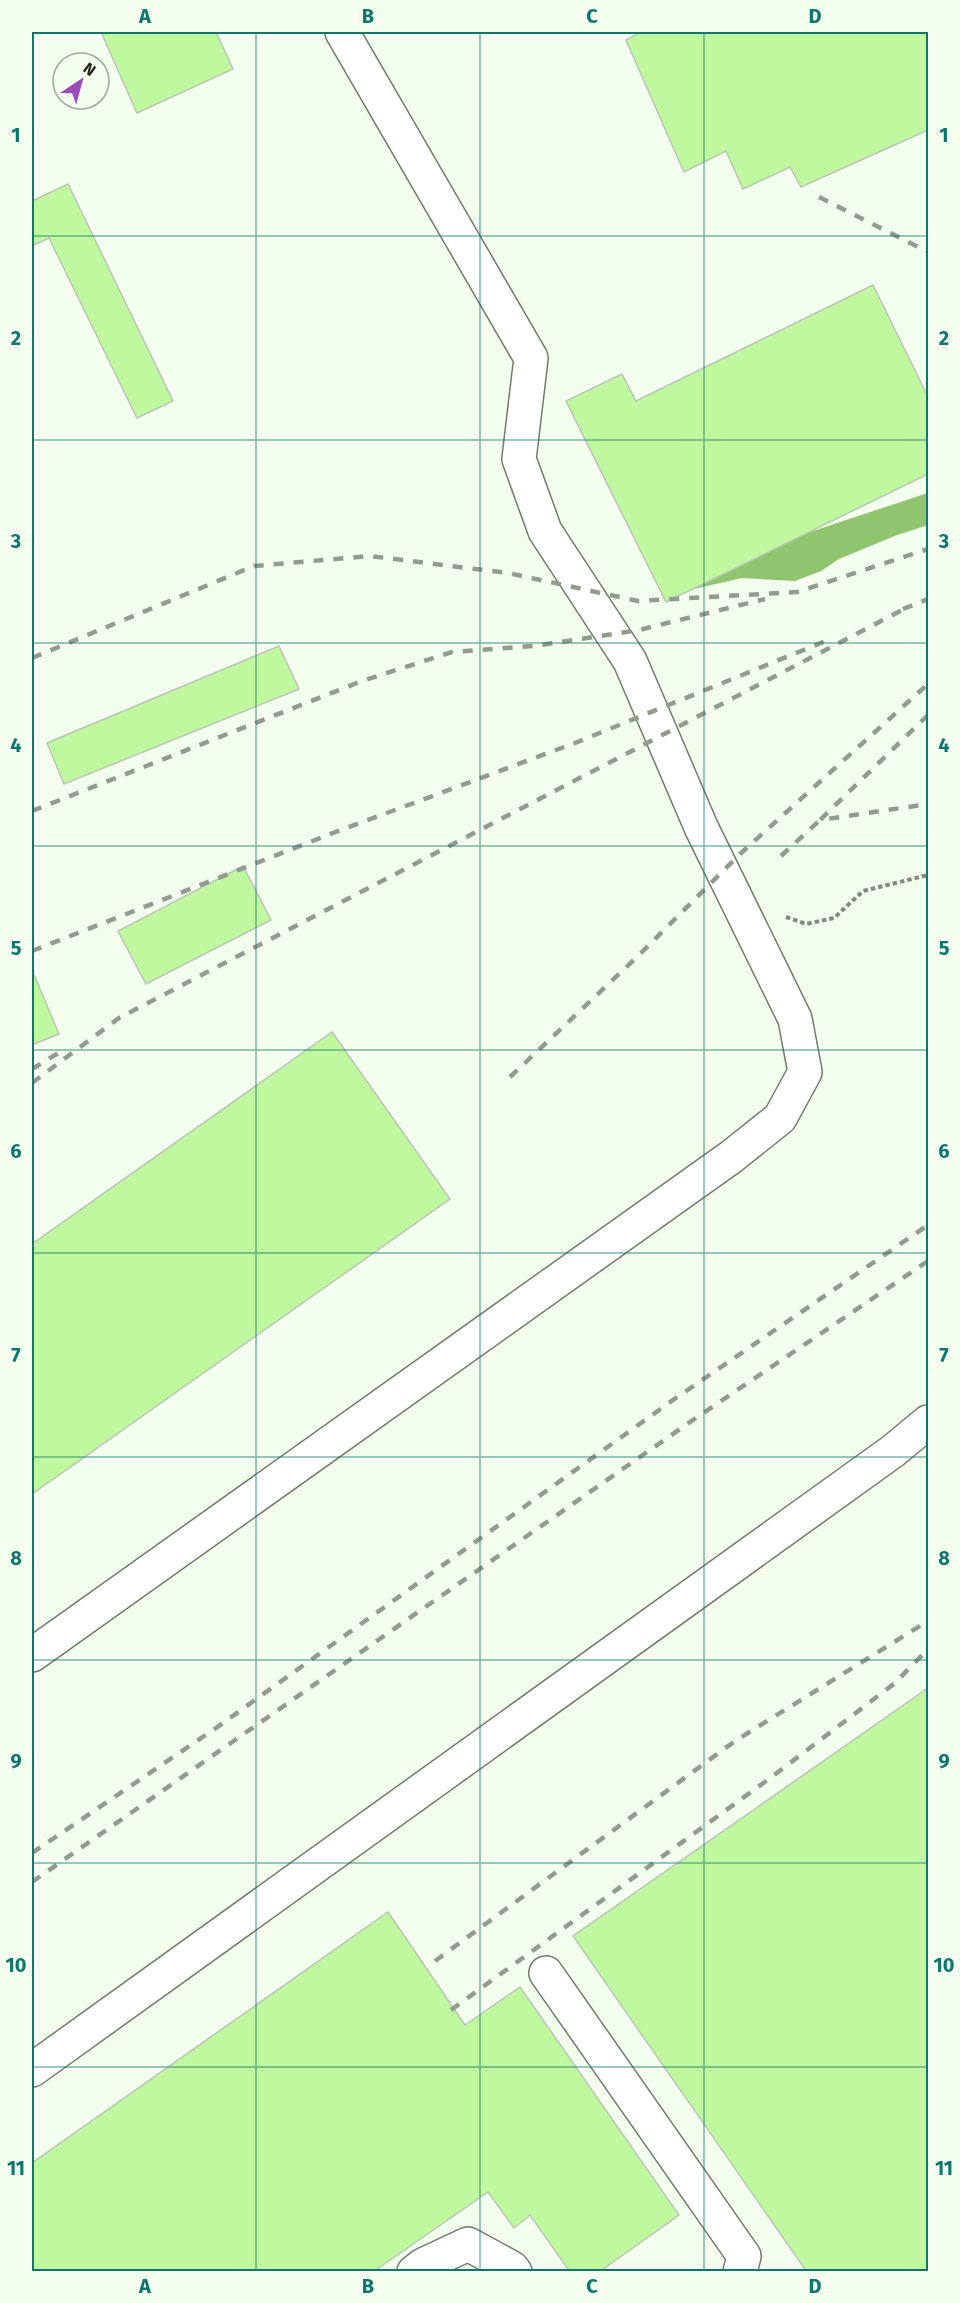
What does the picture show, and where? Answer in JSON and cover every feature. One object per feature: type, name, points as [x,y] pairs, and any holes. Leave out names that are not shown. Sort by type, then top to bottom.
[{"type":"street","points":[[32,1654],[721,1164],[780,1118],[805,1072],[795,1019],[701,827],[630,661],[545,531],[519,459],[531,358],[342,32]]},
{"type":"street","points":[[32,2070],[893,1451],[925,1433]]},
{"type":"street","points":[[546,1974],[744,2256],[740,2271]]},
{"type":"street","points":[[414,2271],[468,2244],[516,2271]]},
{"type":"path","points":[[744,916],[773,913],[806,924],[834,918],[863,891],[928,875]]},
{"type":"green space","points":[[928,493],[928,525],[839,559],[821,571],[795,581],[742,578],[694,589],[810,532]]},
{"type":"building","points":[[101,32],[216,32],[233,69],[137,113]]},
{"type":"building","points":[[641,32],[928,32],[928,130],[801,187],[790,167],[743,189],[726,151],[684,172],[626,40]]},
{"type":"building","points":[[68,184],[173,401],[137,418],[49,238],[32,246],[32,201]]},
{"type":"building","points":[[873,285],[928,397],[928,474],[666,602],[566,401],[622,374],[636,401]]},
{"type":"building","points":[[279,646],[299,689],[64,784],[47,743]]},
{"type":"building","points":[[243,866],[271,920],[146,984],[118,931]]},
{"type":"building","points":[[32,970],[59,1034],[32,1045]]},
{"type":"building","points":[[332,1032],[450,1199],[32,1494],[32,1244]]},
{"type":"building","points":[[928,1688],[928,2272],[807,2272],[573,1936]]},
{"type":"building","points":[[388,1912],[465,2025],[520,1987],[679,2215],[599,2272],[570,2272],[530,2215],[514,2228],[488,2192],[373,2272],[32,2272],[32,2163]]},
{"type":"railway","points":[[819,197],[928,252]]},
{"type":"railway","points":[[32,658],[254,566],[370,556],[508,573],[638,601],[797,592],[928,549]]},
{"type":"railway","points":[[32,811],[362,681],[452,652],[534,646],[639,630],[765,599]]},
{"type":"railway","points":[[903,609],[928,599]]},
{"type":"railway","points":[[32,1083],[119,1018],[908,607]]},
{"type":"railway","points":[[32,951],[333,833],[575,743],[833,638]]},
{"type":"railway","points":[[510,1077],[637,957],[740,854],[928,684]]},
{"type":"railway","points":[[928,715],[820,820],[928,804]]},
{"type":"railway","points":[[781,856],[820,820]]},
{"type":"railway","points":[[32,1069],[65,1049]]},
{"type":"railway","points":[[32,1853],[216,1728],[673,1400],[928,1225]]},
{"type":"railway","points":[[32,1882],[690,1422],[928,1261]]},
{"type":"railway","points":[[435,1961],[735,1741],[928,1621]]},
{"type":"railway","points":[[451,2010],[769,1779],[895,1683],[928,1649]]}]
